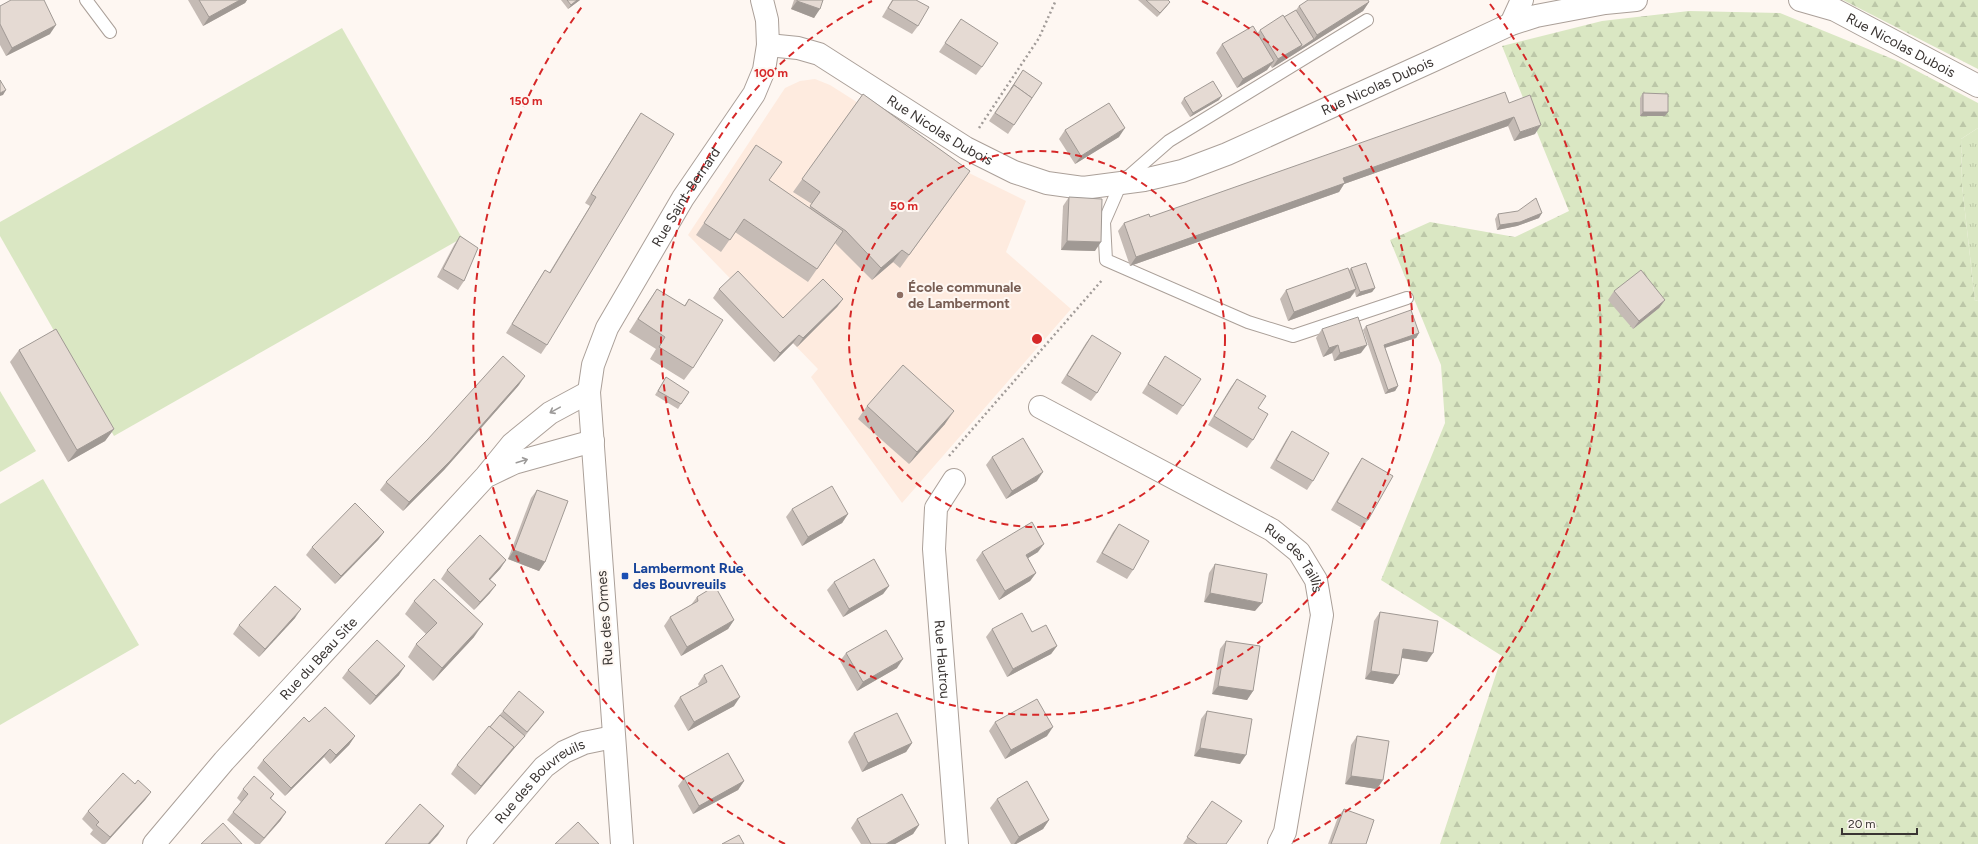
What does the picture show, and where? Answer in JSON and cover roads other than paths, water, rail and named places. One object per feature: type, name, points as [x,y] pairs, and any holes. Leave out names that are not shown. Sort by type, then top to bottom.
[{"type":"street","name":"Rue Saint-Bernard","points":[[589,392],[593,364],[607,328],[683,198],[754,94],[764,70],[768,45],[767,20],[762,0]]},
{"type":"street","points":[[1512,24],[1522,0]]},
{"type":"street","name":"Rue Nicolas Dubois","points":[[768,45],[798,48],[819,54],[966,148],[1014,172],[1048,182],[1083,188],[1144,180],[1182,171],[1227,154],[1512,24],[1536,16],[1605,3],[1636,0]]},
{"type":"street","name":"Rue Nicolas Dubois","points":[[1800,0],[1834,10],[1978,86]]},
{"type":"street","name":"Rue des Ormes","points":[[589,392],[622,844]]},
{"type":"street","name":"Rue du Beau Site","points":[[154,844],[224,761],[486,476],[512,444],[550,413],[589,392]]},
{"type":"street","name":"Rue des Taillis","points":[[1040,407],[1272,530],[1299,552],[1316,580],[1322,615],[1285,832],[1280,844]]},
{"type":"street","name":"Rue du Beau Site","points":[[486,476],[514,463],[593,441]]},
{"type":"street","name":"Rue Hautrou","points":[[954,480],[936,508],[934,549],[957,844]]},
{"type":"street","name":"Rue des Bouvreuils","points":[[478,844],[544,767],[564,752],[584,743],[613,737]]},
{"type":"lane","points":[[86,0],[110,32]]},
{"type":"lane","points":[[1367,20],[1169,141],[1121,183],[1104,222],[1106,260],[1248,322],[1293,336],[1406,298]]},
{"type":"place","name":"École communale de Lambermont","points":[[900,295]]},
{"type":"place","name":"Lambermont Rue des Bouvreuils","points":[[625,576]]}]
